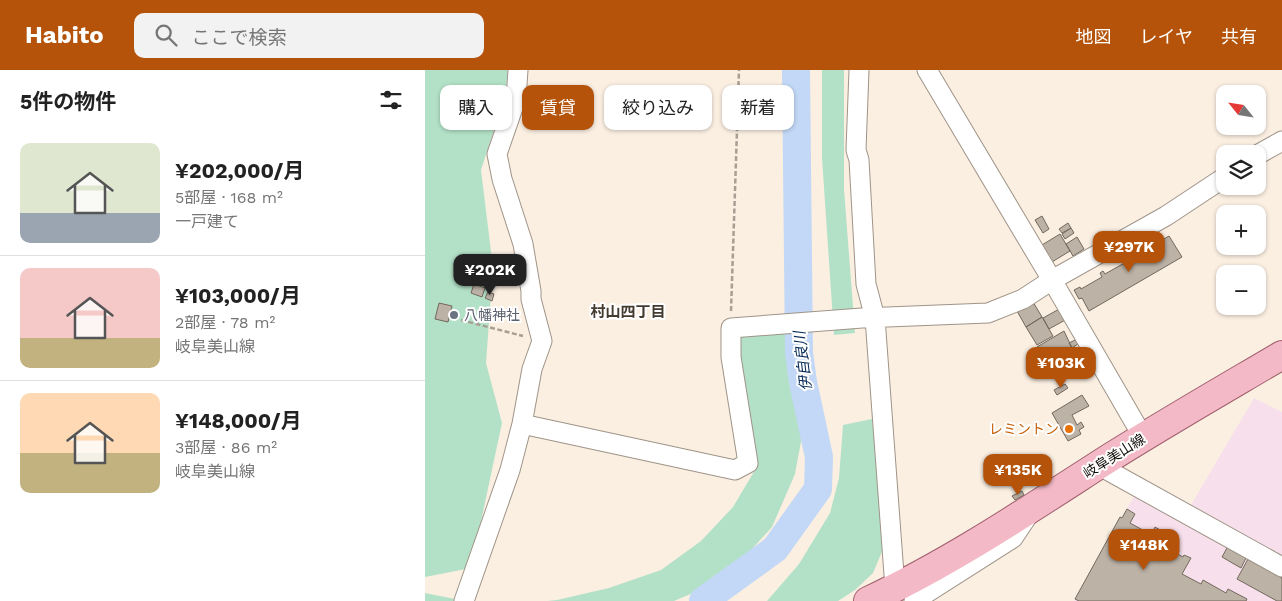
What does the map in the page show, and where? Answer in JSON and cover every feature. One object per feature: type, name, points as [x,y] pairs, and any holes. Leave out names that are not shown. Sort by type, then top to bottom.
[{"type":"main road","name":"岐阜美山線","points":[[868,601],[905,595],[1098,465],[1282,355]]},
{"type":"street","points":[[464,601],[510,470],[522,424],[532,369],[541,341],[531,299],[523,244],[502,179],[497,154],[516,99],[518,70]]},
{"type":"street","points":[[859,70],[856,150],[859,160],[866,284],[905,595]]},
{"type":"street","points":[[927,70],[1143,437]]},
{"type":"street","points":[[1266,150],[1282,141]]},
{"type":"street","points":[[522,424],[735,470],[748,463],[731,357],[738,327],[988,312],[1023,299],[1052,280],[1166,216],[1216,183]]},
{"type":"street","points":[[1098,465],[1282,567]]},
{"type":"path","points":[[738,327],[739,70]]},
{"type":"path","points":[[461,320],[541,341]]},
{"type":"shaded area","points":[[1254,398],[1282,412],[1282,560],[1188,510]]},
{"type":"shaded area","points":[[1137,491],[1282,571],[1282,601],[1074,601]]},
{"type":"green space","points":[[425,70],[508,70],[506,85],[440,85],[440,130],[494,130],[481,170],[493,268],[486,363],[502,423],[471,568],[425,577]]},
{"type":"green space","points":[[822,70],[844,70],[844,189],[855,333],[834,335],[822,158]]},
{"type":"green space","points":[[785,328],[803,431],[795,474],[772,527],[744,558],[693,593],[674,601],[547,601],[609,588],[661,570],[701,541],[733,507],[755,470],[755,446],[737,342],[744,333]]},
{"type":"green space","points":[[872,419],[885,523],[884,547],[873,573],[855,590],[838,601],[767,601],[799,564],[830,513],[839,478],[843,425]]},
{"type":"green space","points":[[425,593],[465,601],[425,601]]},
{"type":"building","points":[[1042,216],[1049,229],[1043,233],[1035,220]]},
{"type":"building","points":[[1068,223],[1071,228],[1062,233],[1059,229]]},
{"type":"building","points":[[1071,228],[1074,233],[1065,239],[1062,234]]},
{"type":"building","points":[[1060,234],[1070,251],[1047,265],[1037,248]]},
{"type":"building","points":[[1169,236],[1182,257],[1089,311],[1082,298],[1079,299],[1074,290],[1080,287],[1081,289],[1102,277],[1100,273],[1103,271],[1105,274],[1128,261],[1126,258],[1131,255],[1133,257],[1154,245],[1152,241],[1157,239],[1159,242]]},
{"type":"building","points":[[1077,237],[1084,249],[1073,256],[1066,244]]},
{"type":"building","points":[[474,284],[485,288],[482,297],[471,293]]},
{"type":"building","points":[[488,292],[494,294],[492,301],[485,298]]},
{"type":"building","points":[[1033,302],[1042,317],[1026,327],[1017,311]]},
{"type":"building","points":[[439,303],[452,306],[448,322],[435,319]]},
{"type":"building","points":[[1061,308],[1067,319],[1049,329],[1043,318]]},
{"type":"building","points":[[1042,317],[1053,336],[1037,345],[1026,327]]},
{"type":"building","points":[[1064,331],[1072,348],[1054,359],[1053,356],[1045,361],[1037,347]]},
{"type":"building","points":[[1079,338],[1081,342],[1072,348],[1069,343]]},
{"type":"building","points":[[1068,350],[1077,365],[1056,377],[1048,362]]},
{"type":"building","points":[[1084,350],[1088,358],[1079,364],[1074,356]]},
{"type":"building","points":[[1065,384],[1068,388],[1057,395],[1054,390]]},
{"type":"building","points":[[1082,395],[1089,406],[1072,415],[1077,425],[1081,422],[1084,427],[1079,430],[1081,434],[1068,441],[1052,413]]},
{"type":"building","points":[[1022,491],[1024,495],[1015,500],[1012,496]]},
{"type":"building","points":[[1127,509],[1135,514],[1130,523],[1172,546],[1170,550],[1183,557],[1184,555],[1191,558],[1182,574],[1201,584],[1203,580],[1226,593],[1228,589],[1247,599],[1246,601],[1079,601],[1075,599],[1120,517],[1122,518]]},
{"type":"building","points":[[1155,527],[1162,531],[1158,537],[1152,533]]},
{"type":"building","points":[[1228,546],[1247,556],[1241,568],[1222,557]]},
{"type":"building","points":[[1248,559],[1282,578],[1282,601],[1277,601],[1237,579]]},
{"type":"waterway","name":"伊自良川","points":[[703,601],[775,549],[818,489],[819,457],[803,382],[799,353],[796,70]]},
{"type":"place","name":"八幡神社","points":[[454,315]]},
{"type":"place","name":"レミントン","points":[[1069,429]]},
{"type":"district","name":"村山四丁目","points":[[628,312]]}]
